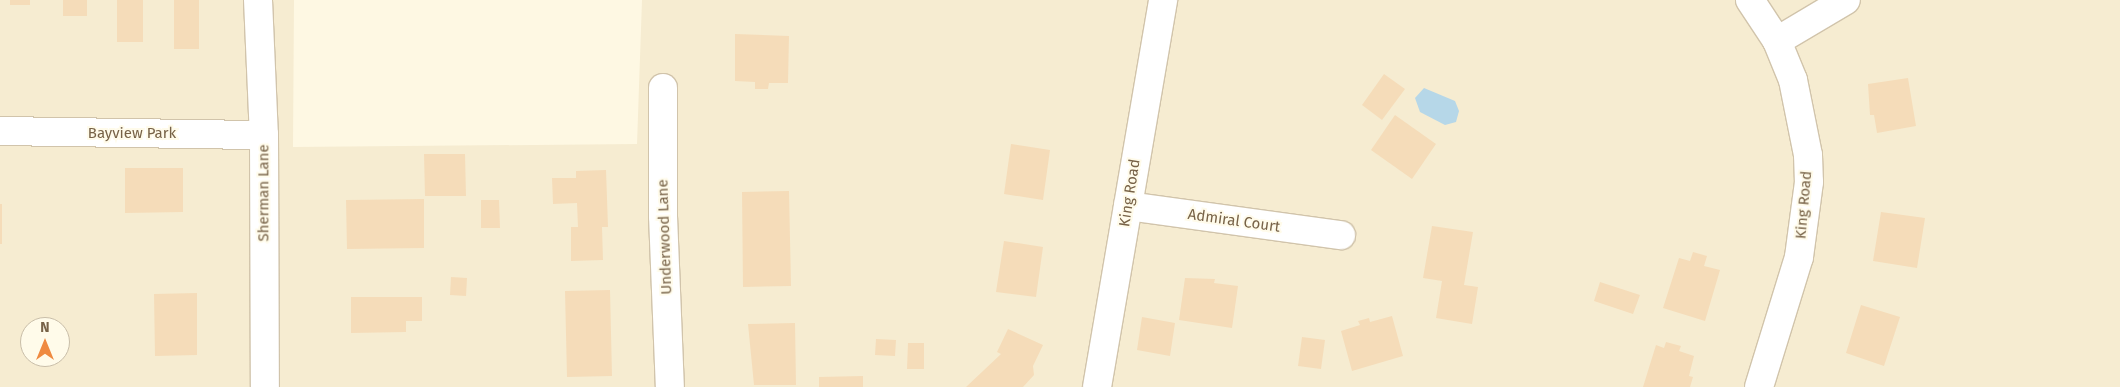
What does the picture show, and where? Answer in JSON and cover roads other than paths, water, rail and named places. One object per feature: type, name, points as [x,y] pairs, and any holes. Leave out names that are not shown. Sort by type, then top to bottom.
[{"type":"street","name":"Sherman Lane","points":[[258,0],[264,135],[265,387]]},
{"type":"street","name":"King Road","points":[[1097,387],[1163,0]]},
{"type":"street","name":"King Road","points":[[1750,0],[1777,41],[1798,101],[1809,182],[1799,257],[1759,387]]},
{"type":"street","points":[[1777,41],[1846,0]]},
{"type":"street","name":"Underwood Lane","points":[[663,88],[663,216],[670,387]]},
{"type":"street","name":"Bayview Park","points":[[0,130],[264,135]]},
{"type":"street","name":"Admiral Court","points":[[1128,206],[1341,236]]},
{"type":"water","points":[[1424,88],[1455,101],[1459,111],[1456,122],[1445,125],[1420,112],[1415,98]]}]
